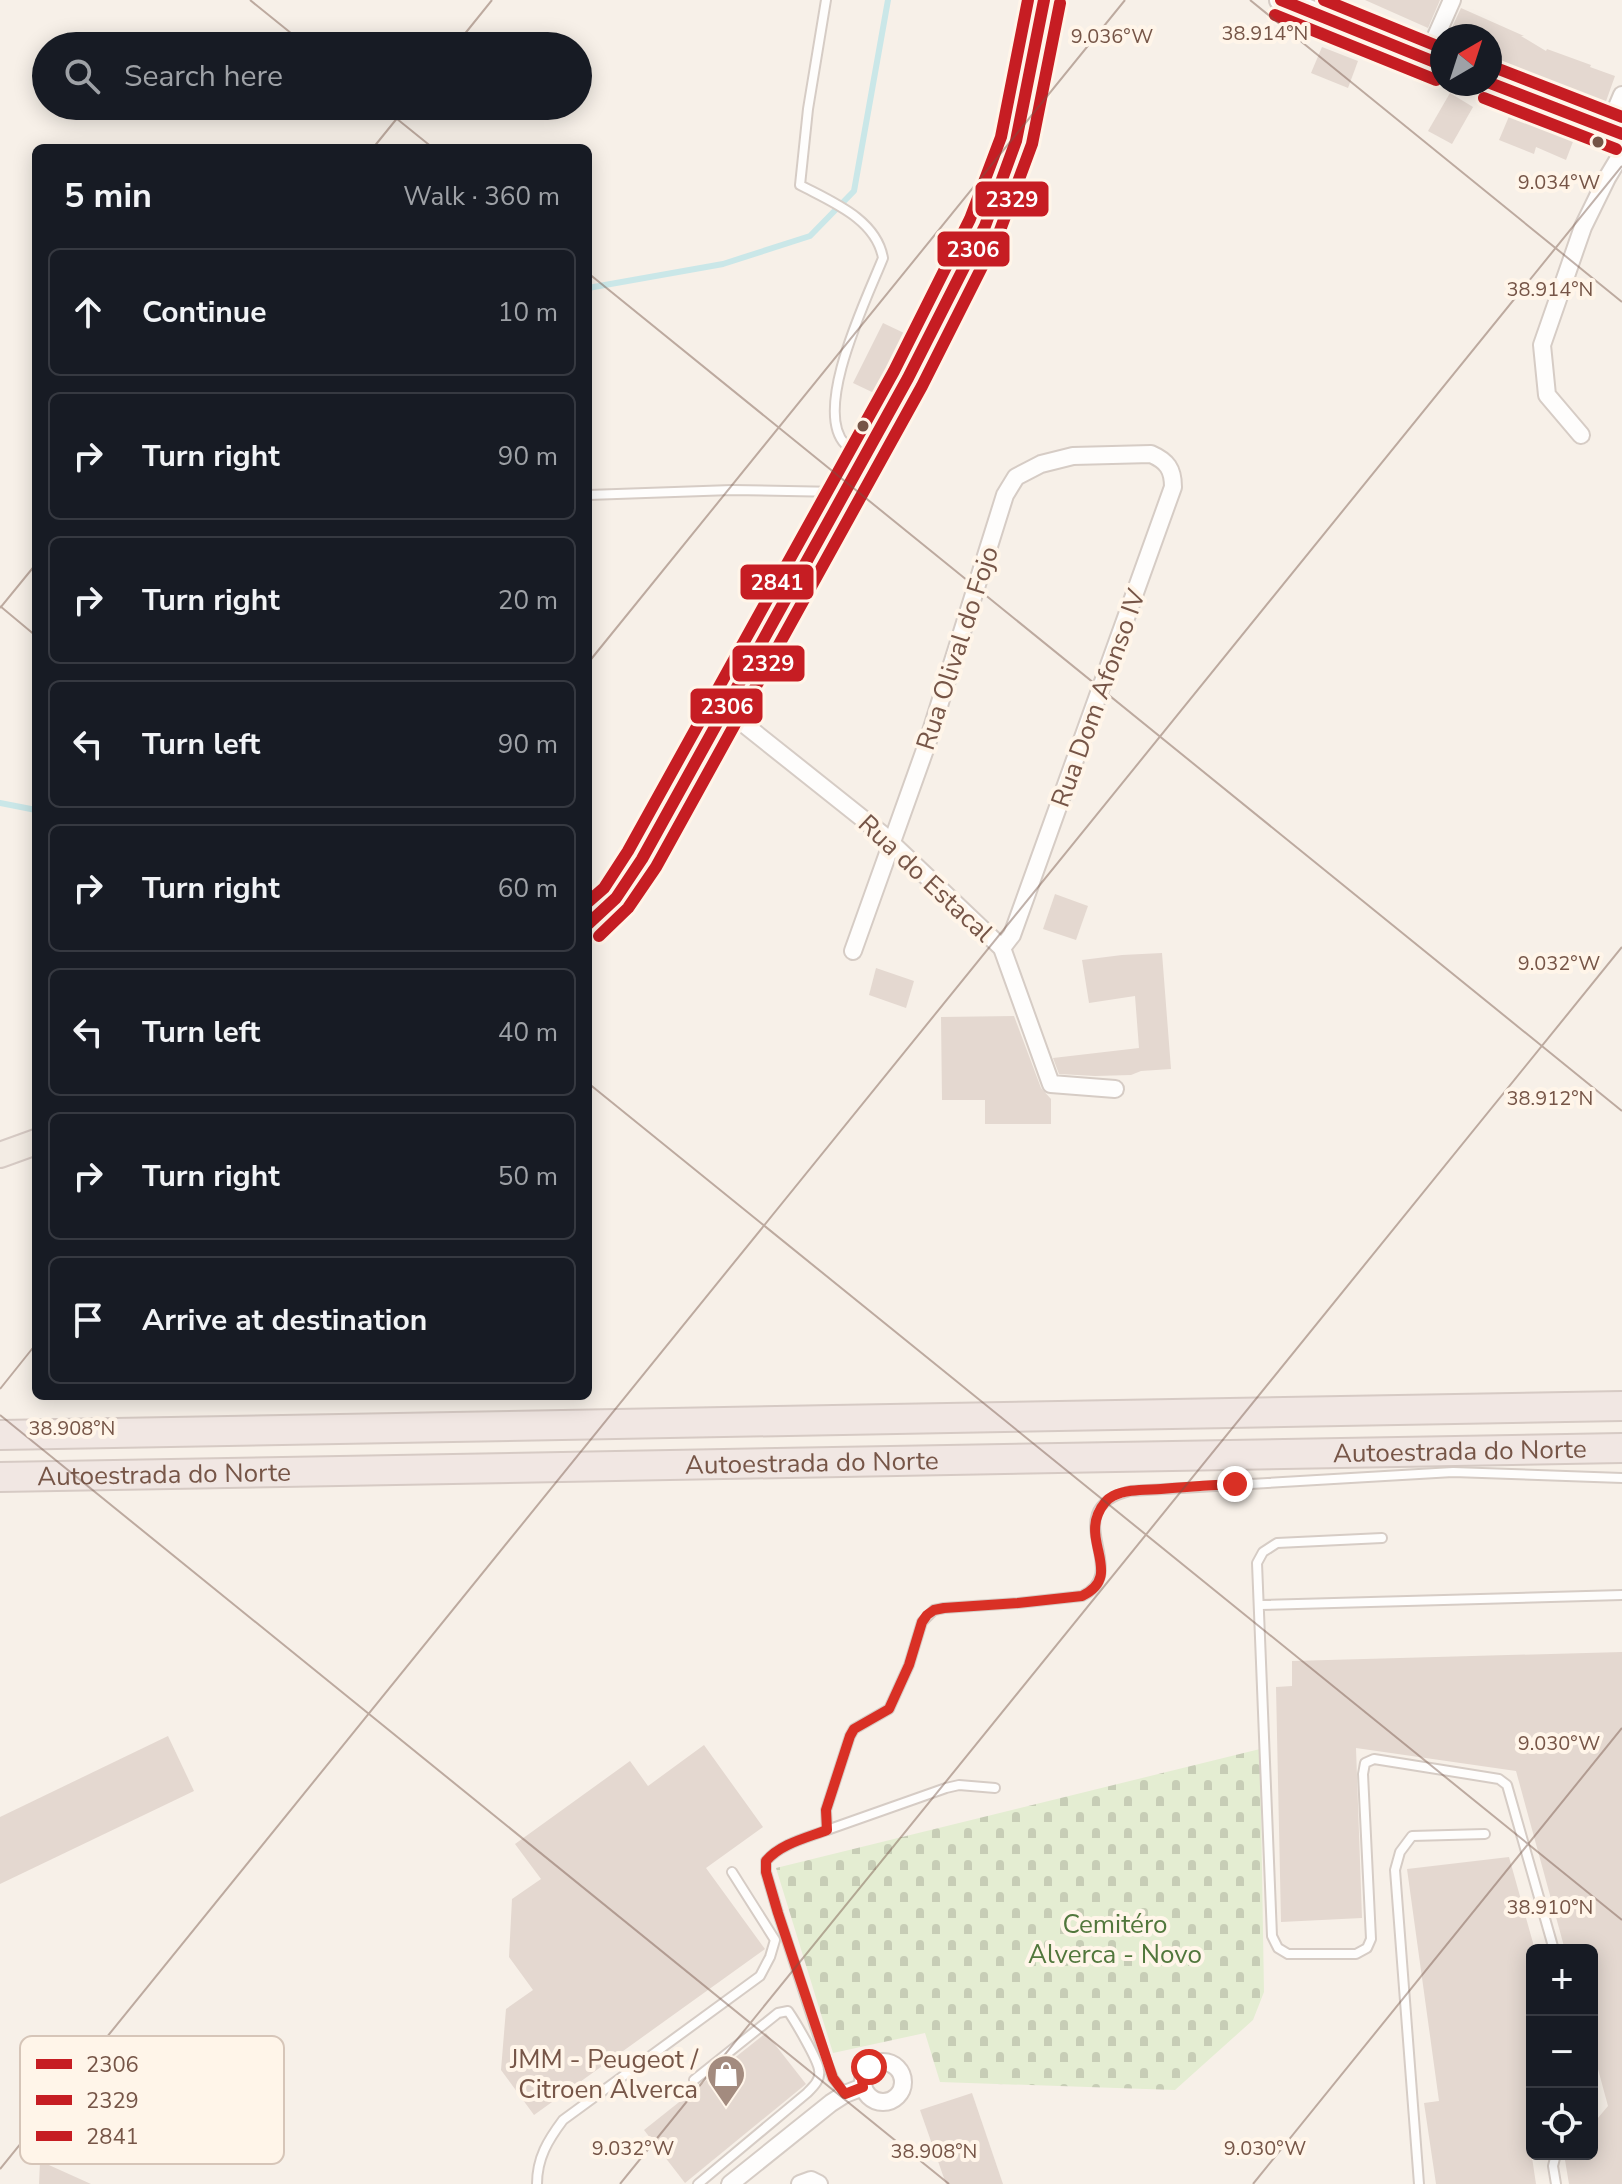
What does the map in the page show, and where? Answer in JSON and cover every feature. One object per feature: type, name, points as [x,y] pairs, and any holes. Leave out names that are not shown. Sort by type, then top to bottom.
[{"type":"highway","name":"Autoestrada do Norte","points":[[0,1435],[1622,1406]]},
{"type":"highway","name":"Autoestrada do Norte","points":[[0,1477],[1622,1448]]},
{"type":"main road","points":[[592,920],[616,898],[631,878],[940,319],[985,226],[1016,141],[1044,0]]},
{"type":"main road","points":[[0,1155],[32,1143]]},
{"type":"street","points":[[1281,0],[1430,60]]},
{"type":"street","points":[[1445,24],[1452,0]]},
{"type":"street","points":[[1502,88],[1615,131],[1622,95]]},
{"type":"street","points":[[1581,435],[1547,395],[1542,345],[1583,227],[1622,153]]},
{"type":"street","name":"Rua Olival do Fojo","points":[[853,951],[927,744],[1005,495],[1016,477],[1041,464],[1073,456],[1151,454]]},
{"type":"street","name":"Rua Dom Afonso IV","points":[[1002,948],[1012,935],[1173,487],[1170,467],[1162,458],[1151,454]]},
{"type":"street","name":"Rua do Estacal","points":[[725,709],[891,843],[1002,948],[1051,1084],[1115,1089]]},
{"type":"street","points":[[730,2184],[845,2094],[863,2087]]},
{"type":"street","points":[[800,2184],[811,2180],[819,2184]]},
{"type":"lane","points":[[826,0],[808,109],[800,185],[854,215],[875,236],[881,247],[883,258],[845,352],[838,382],[836,416],[842,440],[846,446],[865,456]]},
{"type":"lane","points":[[592,495],[732,490],[845,492]]},
{"type":"lane","points":[[827,1830],[826,1810],[850,1736],[854,1729],[889,1709],[909,1665],[918,1630],[927,1615],[944,1608],[1018,1603],[1082,1596],[1091,1592],[1102,1576],[1095,1520],[1107,1499],[1116,1494],[1453,1472],[1622,1478]]},
{"type":"lane","points":[[1382,1538],[1277,1543],[1263,1552],[1257,1563],[1272,1936],[1278,1948],[1288,1954],[1356,1954],[1367,1948],[1371,1939],[1363,1774],[1365,1763],[1374,1759],[1499,1779],[1507,1785],[1552,1944]]},
{"type":"lane","points":[[1259,1605],[1622,1595]]},
{"type":"lane","points":[[845,2094],[827,2063],[766,1872],[766,1861],[774,1852],[827,1830],[946,1788],[959,1785],[995,1788]]},
{"type":"lane","points":[[1419,2184],[1395,1870],[1400,1852],[1412,1836],[1485,1834]]},
{"type":"lane","points":[[537,2184],[537,2172],[545,2145],[563,2120],[760,1976],[775,1940],[732,1872]]},
{"type":"lane","points":[[694,2080],[778,2013],[788,2011],[819,2070],[818,2081],[807,2093],[698,2184]]},
{"type":"lane","points":[[1554,2160],[1556,2184]]},
{"type":"green space","name":"Cemitéro Alverca - Novo","points":[[1260,1749],[1264,1992],[1253,2020],[1175,2090],[940,2082],[925,2033],[833,2053],[776,1868]]},
{"type":"building","points":[[1365,0],[1440,0],[1428,28]]},
{"type":"building","points":[[1461,8],[1497,24],[1454,24]]},
{"type":"building","points":[[1502,26],[1546,51],[1615,76],[1604,107],[1526,75],[1502,61]]},
{"type":"building","points":[[1322,47],[1358,61],[1348,88],[1311,73]]},
{"type":"building","points":[[1448,96],[1455,96],[1473,107],[1452,144],[1428,131]]},
{"type":"building","points":[[1510,114],[1574,139],[1566,160],[1536,147],[1534,154],[1499,140]]},
{"type":"building","points":[[883,323],[904,333],[874,393],[853,383]]},
{"type":"building","points":[[1055,894],[1088,906],[1076,940],[1043,929]]},
{"type":"building","points":[[1162,953],[1171,1069],[1141,1071],[1131,1075],[1059,1074],[1053,1058],[1139,1048],[1135,996],[1089,1003],[1082,960]]},
{"type":"building","points":[[876,968],[914,981],[906,1008],[869,995]]},
{"type":"building","points":[[1014,1016],[1041,1088],[1051,1099],[1051,1124],[985,1124],[985,1100],[942,1100],[941,1017]]},
{"type":"building","points":[[1622,1652],[1622,2184],[1569,2184],[1565,2160],[1598,2160],[1598,2118],[1608,2106],[1598,2069],[1598,1944],[1563,1944],[1516,1771],[1356,1748],[1362,1918],[1281,1922],[1276,1687],[1292,1686],[1292,1661]]},
{"type":"building","points":[[168,1736],[194,1791],[0,1884],[0,1817]]},
{"type":"building","points":[[704,1745],[763,1827],[706,1868],[765,1949],[534,2115],[501,2070],[506,2009],[533,1990],[509,1957],[512,1899],[541,1879],[515,1844],[630,1761],[648,1786]]},
{"type":"building","points":[[1509,1857],[1533,1944],[1526,1944],[1526,2160],[1532,2160],[1536,2184],[1436,2184],[1424,2103],[1439,2101],[1407,1869]]},
{"type":"building","name":"JMM - Peugeot / Citroen Alverca","points":[[766,2033],[806,2084],[685,2183],[644,2130]]},
{"type":"building","points":[[972,2093],[1003,2184],[946,2184],[920,2110]]},
{"type":"building","points":[[40,2164],[47,2164],[91,2184],[39,2184]]},
{"type":"waterway","points":[[592,287],[723,264],[810,236],[854,191],[888,0]]},
{"type":"waterway","points":[[0,803],[32,809]]},
{"type":"transit line","name":"2841","points":[[592,898],[604,888],[628,851],[894,371],[970,219],[1001,137],[1028,0]]},
{"type":"transit line","name":"2306","points":[[592,920],[616,898],[642,859],[908,378],[985,226],[1016,141],[1044,0]]},
{"type":"transit line","name":"2306","points":[[1281,0],[1430,60]]},
{"type":"transit line","name":"2841","points":[[1324,0],[1430,43]]},
{"type":"transit line","name":"2329","points":[[599,936],[628,908],[656,867],[922,386],[999,233],[1032,144],[1060,3]]},
{"type":"transit line","name":"2329","points":[[1275,15],[1430,78]]},
{"type":"transit line","name":"2841","points":[[1502,70],[1622,117]]},
{"type":"transit line","name":"2306","points":[[1502,88],[1622,134]]},
{"type":"transit line","name":"2329","points":[[1484,98],[1616,149]]},
{"type":"place","name":"JMM - Peugeot / Citroen Alverca","points":[[726,2108]]},
{"type":"route","points":[[869,2067],[862,2080],[863,2087],[845,2094],[833,2078],[778,1913],[766,1872],[766,1861],[774,1852],[827,1830],[826,1810],[850,1736],[854,1729],[889,1709],[909,1665],[918,1630],[927,1615],[944,1608],[1082,1596],[1091,1592],[1102,1576],[1094,1529],[1100,1508],[1107,1499],[1130,1491],[1235,1484]]}]
